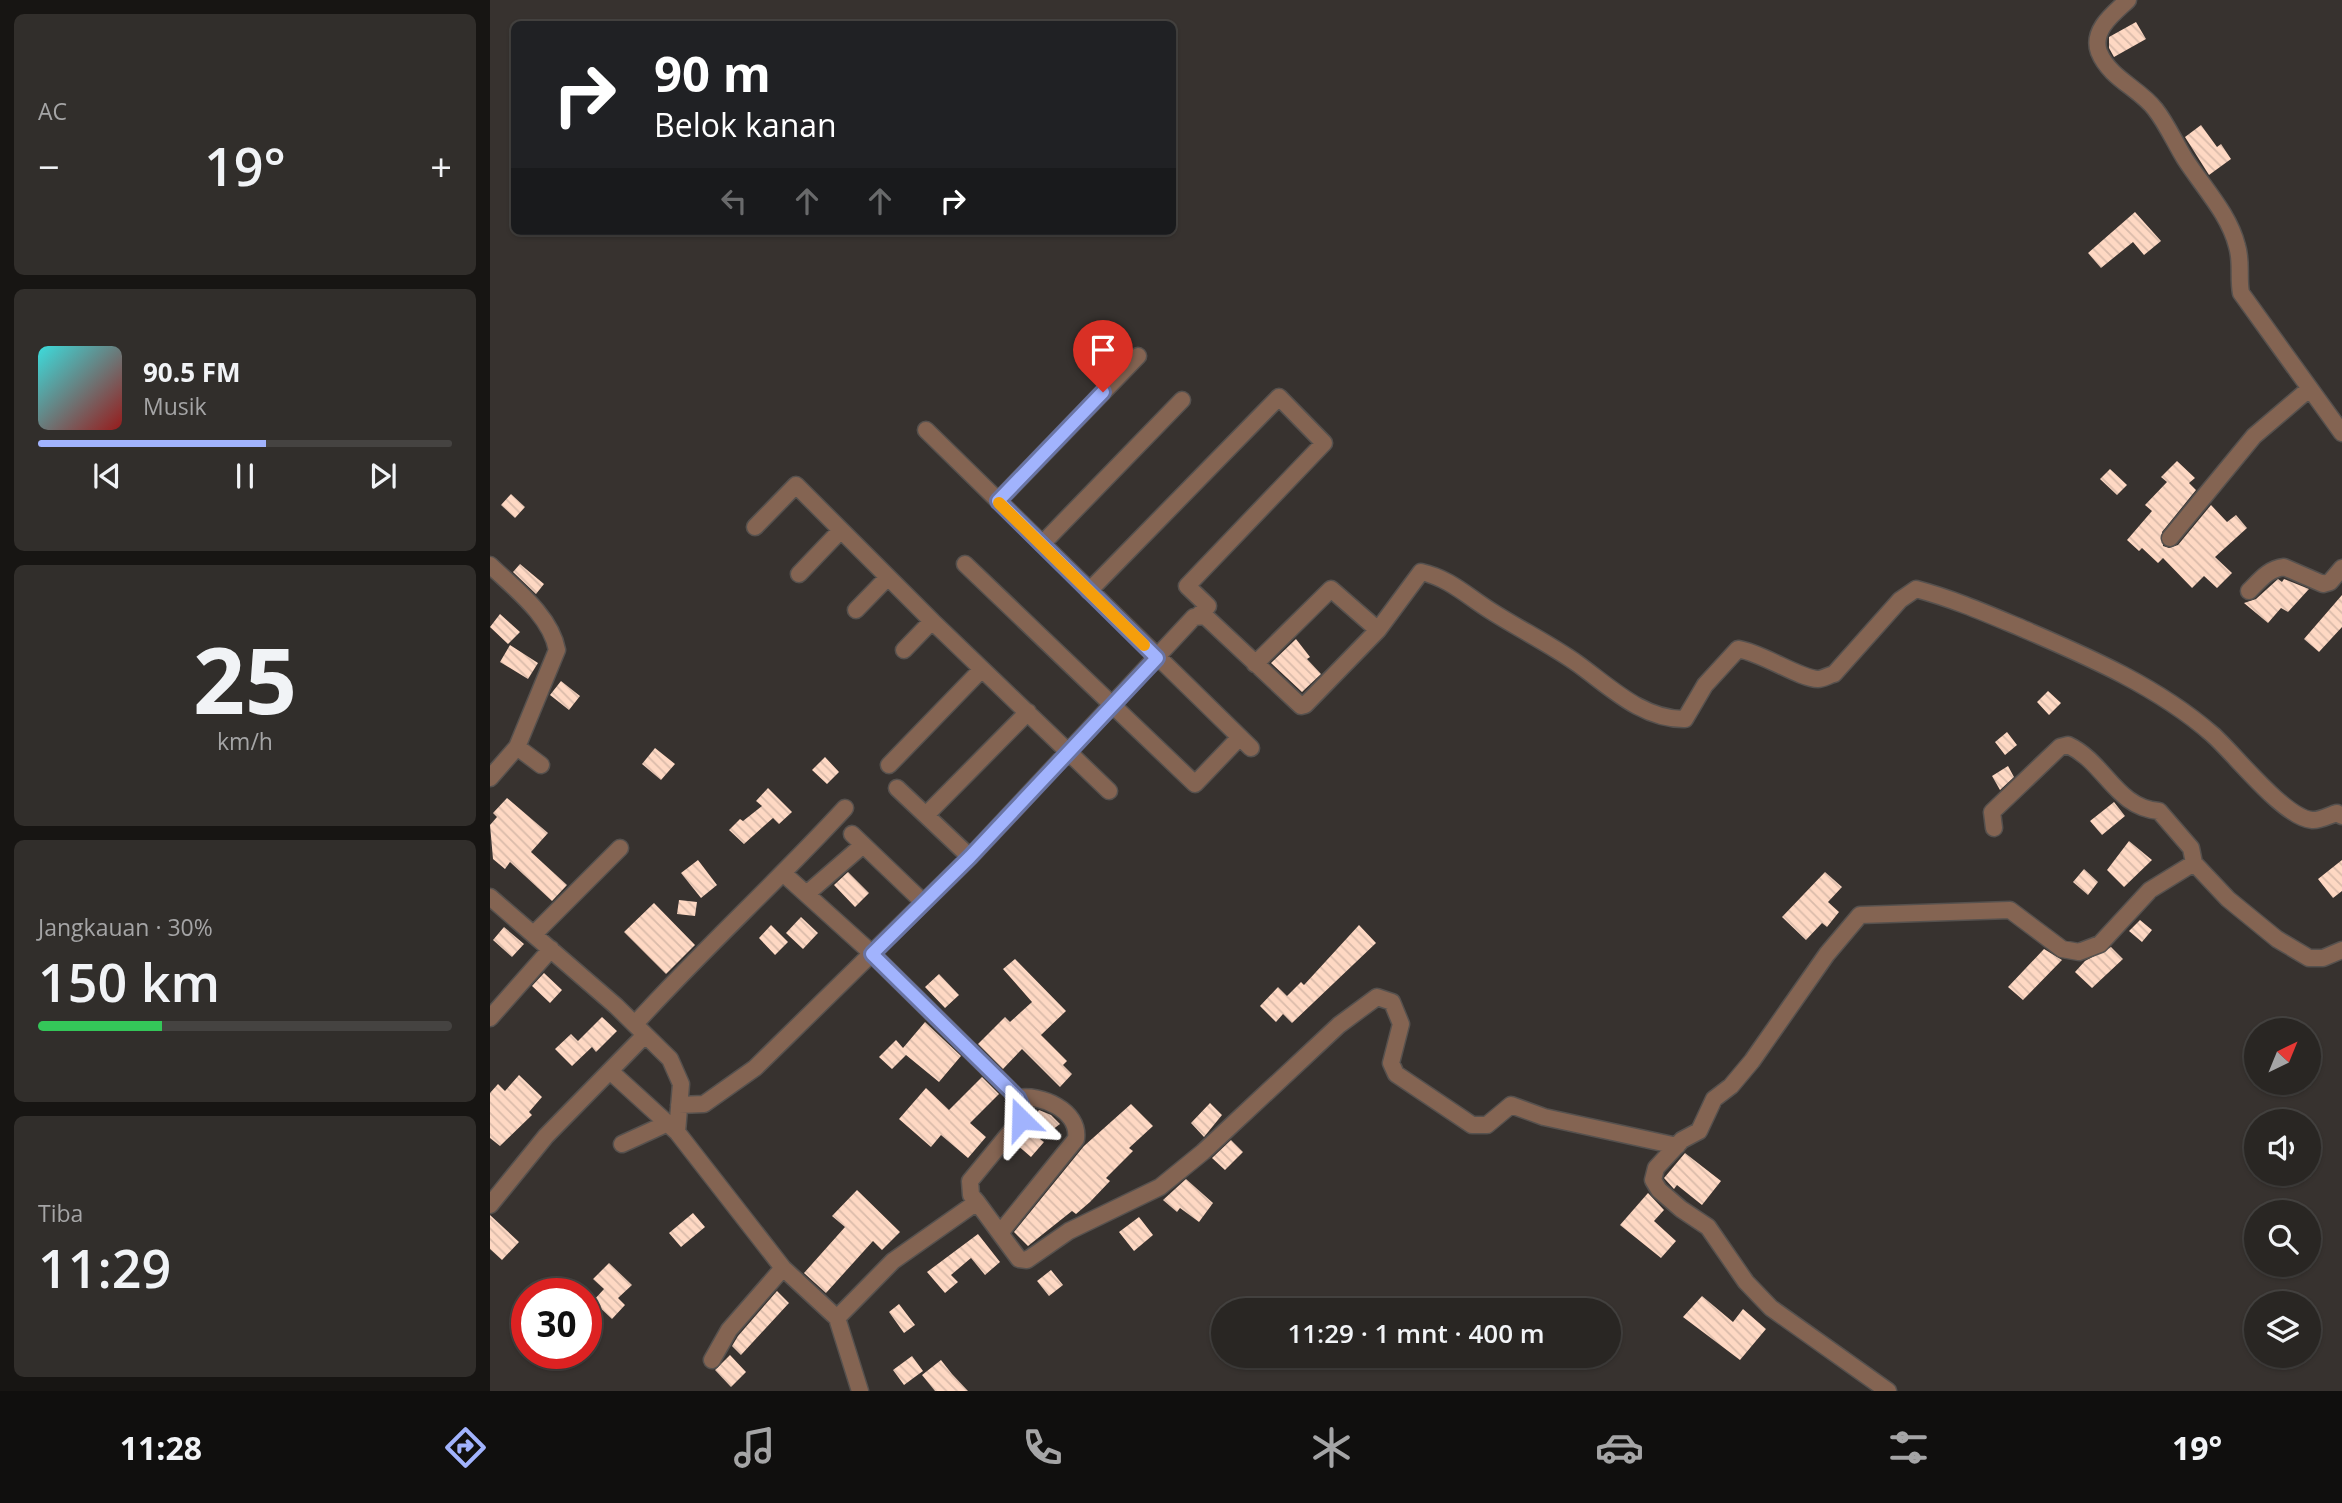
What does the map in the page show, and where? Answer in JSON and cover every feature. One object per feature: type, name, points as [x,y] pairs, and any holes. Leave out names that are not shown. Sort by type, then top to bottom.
[{"type":"street","points":[[2128,0],[2104,23],[2097,40],[2099,52],[2121,81],[2155,108],[2224,216],[2237,243],[2241,264],[2238,279],[2241,293],[2342,433]]},
{"type":"street","points":[[998,501],[1138,356]]},
{"type":"street","points":[[2170,538],[2254,436],[2309,389]]},
{"type":"street","points":[[679,1105],[704,1104],[755,1068],[970,857],[1208,606],[1186,586],[1324,443],[1279,397],[1089,592]]},
{"type":"street","points":[[1042,544],[1182,400]]},
{"type":"street","points":[[926,430],[1245,742],[1195,784],[965,564]]},
{"type":"street","points":[[755,527],[796,485],[932,621],[1109,791]]},
{"type":"street","points":[[800,573],[841,530]]},
{"type":"street","points":[[490,565],[545,623],[555,638],[557,650],[517,747],[490,778]]},
{"type":"street","points":[[2249,591],[2267,572],[2277,568],[2284,567],[2323,584],[2330,582],[2342,568]]},
{"type":"street","points":[[1199,615],[1205,616],[1297,704],[1305,705],[1378,630],[1422,572],[1446,578],[1488,609],[1575,662],[1640,708],[1666,719],[1685,719],[1705,685],[1738,649],[1758,652],[1802,676],[1819,679],[1834,674],[1900,600],[1916,589],[1969,607],[2091,658],[2181,709],[2214,735],[2246,770],[2300,817],[2313,820],[2337,813],[2342,816]]},
{"type":"street","points":[[856,610],[888,577]]},
{"type":"street","points":[[1255,664],[1331,589],[1378,630]]},
{"type":"street","points":[[904,650],[932,621]]},
{"type":"street","points":[[889,765],[982,669]]},
{"type":"street","points":[[926,815],[1028,712]]},
{"type":"street","points":[[1994,828],[1992,812],[2060,747],[2067,745],[2095,765],[2131,804],[2141,810],[2159,811],[2172,822],[2191,848],[2194,863],[2228,899],[2293,949],[2309,958],[2323,958],[2342,950]]},
{"type":"street","points":[[517,747],[541,765]]},
{"type":"street","points":[[897,788],[970,857]]},
{"type":"street","points":[[490,1205],[546,1136],[610,1071],[673,982],[784,874],[845,808]]},
{"type":"street","points":[[810,891],[857,840],[923,902]]},
{"type":"street","points":[[534,934],[620,848]]},
{"type":"street","points":[[1888,1391],[1771,1308],[1746,1282],[1709,1227],[1659,1190],[1653,1180],[1656,1168],[1677,1146],[1699,1131],[1714,1099],[1752,1061],[1813,973],[1860,915],[2010,910],[2062,949],[2078,952],[2100,944],[2150,890],[2194,863]]},
{"type":"street","points":[[784,874],[872,954],[1018,1098],[1023,1109],[1021,1119],[970,1181],[971,1195],[1019,1259],[1031,1259],[1069,1231],[1160,1187],[1203,1152],[1339,1025],[1377,997],[1392,1002],[1401,1024],[1391,1063],[1396,1074],[1472,1125],[1487,1125],[1511,1105],[1544,1117],[1677,1146]]},
{"type":"street","points":[[490,897],[640,1029],[670,1059],[681,1084],[679,1105],[672,1127]]},
{"type":"street","points":[[490,1018],[551,949]]},
{"type":"street","points":[[610,1071],[672,1127],[783,1268],[837,1318],[860,1391]]},
{"type":"street","points":[[1000,1233],[1076,1139],[1077,1133],[1071,1121],[1053,1103],[1040,1097],[1018,1098]]},
{"type":"street","points":[[622,1144],[672,1127]]},
{"type":"street","points":[[837,1318],[893,1261],[977,1202]]},
{"type":"street","points":[[712,1360],[729,1330],[783,1268]]},
{"type":"building","points":[[2136,22],[2146,39],[2114,57],[2109,48],[2109,37]]},
{"type":"building","points":[[2201,125],[2217,147],[2221,144],[2231,159],[2209,175],[2185,137]]},
{"type":"building","points":[[2135,212],[2161,241],[2144,255],[2133,242],[2101,268],[2088,253]]},
{"type":"building","points":[[2177,461],[2195,478],[2189,483],[2196,490],[2162,532],[2163,546],[2169,548],[2178,545],[2211,505],[2227,522],[2236,515],[2247,528],[2215,557],[2232,573],[2217,588],[2204,576],[2192,588],[2163,558],[2158,563],[2142,548],[2139,551],[2127,540],[2152,511],[2145,505],[2167,482],[2161,477]]},
{"type":"building","points":[[2110,469],[2127,485],[2117,495],[2100,479]]},
{"type":"building","points":[[511,494],[525,507],[515,518],[501,505]]},
{"type":"building","points":[[520,564],[544,584],[536,594],[513,572]]},
{"type":"building","points":[[2278,579],[2309,589],[2288,612],[2281,608],[2268,623],[2244,603],[2256,599]]},
{"type":"building","points":[[2342,595],[2342,627],[2319,652],[2304,639]]},
{"type":"building","points":[[500,614],[520,632],[508,644],[490,627]]},
{"type":"building","points":[[1296,639],[1310,657],[1307,659],[1321,674],[1302,692],[1271,663]]},
{"type":"building","points":[[510,645],[538,663],[528,679],[500,662]]},
{"type":"building","points":[[561,681],[580,696],[569,710],[550,695]]},
{"type":"building","points":[[2048,691],[2061,703],[2049,715],[2037,702]]},
{"type":"building","points":[[2007,732],[2017,745],[2005,755],[1995,742]]},
{"type":"building","points":[[655,748],[675,764],[661,780],[642,764]]},
{"type":"building","points":[[825,757],[839,772],[827,784],[812,770]]},
{"type":"building","points":[[2008,766],[2014,777],[2000,790],[1992,776]]},
{"type":"building","points":[[768,788],[792,812],[779,824],[773,818],[744,844],[729,830],[740,819],[743,821],[762,806],[756,801]]},
{"type":"building","points":[[507,798],[548,833],[531,852],[567,885],[552,901],[510,862],[505,869],[493,859],[490,825],[497,817],[493,813]]},
{"type":"building","points":[[2114,802],[2125,816],[2102,835],[2090,821]]},
{"type":"building","points":[[2129,841],[2152,860],[2124,887],[2107,870]]},
{"type":"building","points":[[698,860],[717,885],[701,898],[681,873]]},
{"type":"building","points":[[2342,860],[2342,891],[2333,898],[2318,879]]},
{"type":"building","points":[[2084,869],[2098,882],[2088,895],[2073,882]]},
{"type":"building","points":[[848,872],[869,893],[855,907],[834,885]]},
{"type":"building","points":[[1825,872],[1842,887],[1828,902],[1839,912],[1827,927],[1822,923],[1806,940],[1782,917]]},
{"type":"building","points":[[679,900],[697,902],[695,916],[677,914]]},
{"type":"building","points":[[654,903],[695,945],[666,974],[624,932]]},
{"type":"building","points":[[801,917],[818,933],[803,949],[786,933]]},
{"type":"building","points":[[2140,920],[2152,930],[2142,942],[2129,931]]},
{"type":"building","points":[[771,925],[788,942],[775,955],[759,938]]},
{"type":"building","points":[[1359,925],[1376,943],[1292,1023],[1283,1014],[1276,1022],[1260,1006],[1278,987],[1287,996],[1301,982],[1304,985]]},
{"type":"building","points":[[504,927],[524,944],[512,957],[493,940]]},
{"type":"building","points":[[2111,947],[2123,959],[2092,988],[2075,972],[2085,961]]},
{"type":"building","points":[[2044,949],[2062,960],[2023,1000],[2008,987]]},
{"type":"building","points":[[1015,959],[1066,1011],[1041,1035],[1067,1061],[1063,1065],[1072,1074],[1060,1087],[1022,1049],[1003,1069],[978,1044],[1005,1017],[1010,1022],[1032,1002],[1003,969]]},
{"type":"building","points":[[544,973],[562,990],[550,1003],[532,986]]},
{"type":"building","points":[[939,974],[959,995],[945,1008],[925,987]]},
{"type":"building","points":[[602,1017],[617,1031],[596,1052],[592,1047],[572,1066],[555,1049],[571,1034],[578,1041]]},
{"type":"building","points":[[925,1022],[961,1056],[939,1082],[906,1055],[892,1069],[879,1057],[896,1040],[903,1048]]},
{"type":"building","points":[[519,1075],[542,1097],[529,1112],[532,1115],[500,1146],[490,1138],[490,1093],[498,1084],[505,1091]]},
{"type":"building","points":[[982,1077],[999,1094],[970,1123],[986,1137],[968,1158],[941,1135],[931,1147],[899,1119],[926,1088],[949,1110]]},
{"type":"building","points":[[1210,1103],[1222,1115],[1204,1137],[1191,1123]]},
{"type":"building","points":[[1131,1104],[1153,1126],[1129,1148],[1133,1151],[1106,1178],[1110,1181],[1090,1202],[1076,1214],[1072,1211],[1028,1246],[1014,1232],[1084,1146]]},
{"type":"building","points":[[1039,1110],[1051,1115],[1060,1124],[1040,1139],[1044,1142],[1031,1157],[1015,1143]]},
{"type":"building","points":[[1231,1140],[1243,1152],[1225,1170],[1212,1158]]},
{"type":"building","points":[[1685,1153],[1721,1181],[1702,1205],[1677,1185],[1674,1189],[1664,1178]]},
{"type":"building","points":[[1186,1179],[1213,1203],[1199,1222],[1180,1208],[1177,1212],[1163,1200]]},
{"type":"building","points":[[857,1190],[900,1232],[882,1250],[873,1241],[826,1293],[804,1273],[845,1227],[832,1216]]},
{"type":"building","points":[[1648,1193],[1664,1210],[1654,1221],[1676,1241],[1661,1258],[1620,1225]]},
{"type":"building","points":[[693,1213],[705,1227],[681,1247],[669,1233]]},
{"type":"building","points":[[490,1215],[519,1242],[502,1260],[490,1249]]},
{"type":"building","points":[[1139,1217],[1153,1235],[1134,1251],[1119,1232]]},
{"type":"building","points":[[978,1234],[1000,1262],[985,1275],[971,1258],[951,1275],[958,1282],[945,1293],[927,1272]]},
{"type":"building","points":[[609,1263],[632,1285],[618,1298],[625,1305],[612,1319],[602,1310],[602,1278],[594,1278]]},
{"type":"building","points":[[1051,1270],[1063,1285],[1049,1296],[1037,1281]]},
{"type":"building","points":[[777,1291],[789,1303],[741,1355],[732,1346]]},
{"type":"building","points":[[1702,1296],[1733,1322],[1743,1309],[1766,1329],[1740,1360],[1683,1317]]},
{"type":"building","points":[[899,1304],[915,1325],[904,1333],[889,1312]]},
{"type":"building","points":[[730,1355],[746,1372],[731,1387],[715,1370]]},
{"type":"building","points":[[912,1356],[923,1371],[904,1385],[893,1370]]},
{"type":"building","points":[[941,1360],[968,1391],[935,1391],[922,1375]]},
{"type":"slow traffic","points":[[999,503],[1144,645]]},
{"type":"route","points":[[1021,1119],[1023,1109],[1018,1098],[872,954],[970,857],[1157,658],[998,501],[1103,392]]}]
